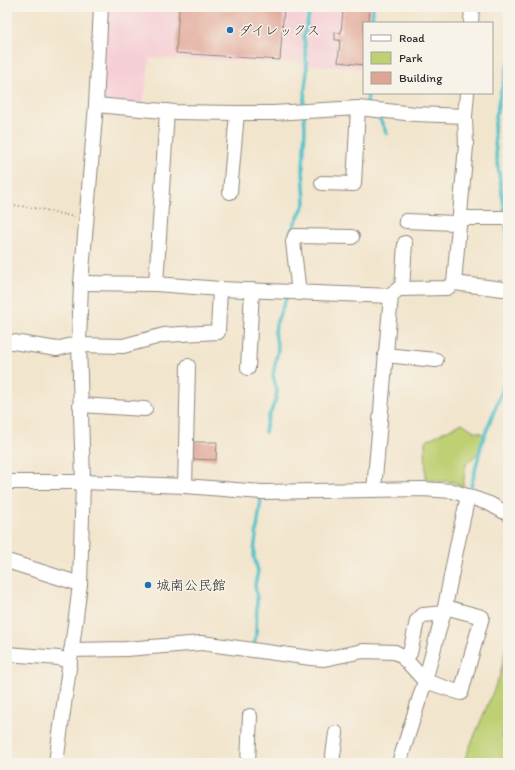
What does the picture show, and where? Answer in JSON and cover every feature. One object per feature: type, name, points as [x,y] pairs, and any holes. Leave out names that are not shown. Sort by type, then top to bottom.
[{"type":"street","points":[[56,763],[80,584],[83,482],[79,344],[81,283],[96,106],[101,7]]},
{"type":"street","points":[[471,22],[472,7]]},
{"type":"street","points":[[454,283],[466,146],[465,116],[467,94]]},
{"type":"street","points":[[96,106],[167,111],[237,113],[358,108],[415,114],[465,116]]},
{"type":"street","points":[[322,183],[354,184],[358,108]]},
{"type":"street","points":[[156,284],[167,111]]},
{"type":"street","points":[[230,192],[237,113]]},
{"type":"street","points":[[406,221],[455,223],[465,218],[503,218]]},
{"type":"street","points":[[299,293],[293,242],[295,236],[352,237]]},
{"type":"street","points":[[374,490],[385,355],[405,243]]},
{"type":"street","points":[[81,283],[156,284],[299,293],[397,293],[447,288],[454,283],[503,289]]},
{"type":"street","points":[[7,341],[57,350],[79,344],[123,346],[164,335],[218,332],[220,289]]},
{"type":"street","points":[[248,368],[252,290]]},
{"type":"street","points":[[385,355],[436,360]]},
{"type":"street","points":[[185,486],[188,366]]},
{"type":"street","points":[[80,405],[145,409]]},
{"type":"street","points":[[7,482],[83,482],[185,486],[262,492],[422,489],[453,491],[490,504],[508,514]]},
{"type":"street","points":[[399,763],[425,681],[444,610],[468,496]]},
{"type":"street","points":[[7,561],[80,584]]},
{"type":"street","points":[[7,654],[59,658],[126,649],[202,643],[324,659],[357,651],[390,651],[395,652],[405,660],[425,681],[461,693],[482,617],[444,610],[423,615],[417,621],[410,652],[405,660]]},
{"type":"street","points":[[248,763],[250,716]]},
{"type":"street","points":[[332,763],[336,733]]},
{"type":"path","points":[[7,204],[59,213],[86,221]]},
{"type":"shaded area","points":[[106,7],[308,7],[302,36],[303,63],[150,58],[143,105],[102,102]]},
{"type":"shaded area","points":[[313,7],[372,7],[371,22],[363,22],[363,69],[308,65],[306,37]]},
{"type":"green space","points":[[462,423],[474,431],[484,434],[478,453],[466,464],[463,487],[453,482],[426,480],[425,441]]},
{"type":"green space","points":[[508,636],[508,710],[501,737],[508,740],[508,753],[503,763],[463,763],[500,675]]},
{"type":"building","name":"ダイレックス","points":[[179,7],[284,7],[280,60],[176,53]]},
{"type":"building","points":[[340,7],[370,7],[369,22],[363,22],[363,65],[338,62],[340,40],[335,40],[335,32],[341,33],[343,11],[340,10]]},
{"type":"building","points":[[190,442],[217,442],[216,460],[190,459]]},
{"type":"waterway","points":[[303,109],[307,71],[304,36],[311,7]]},
{"type":"waterway","points":[[372,22],[373,7]]},
{"type":"waterway","points":[[505,215],[494,129],[499,99],[508,64]]},
{"type":"waterway","points":[[368,94],[368,105]]},
{"type":"waterway","points":[[377,113],[387,134]]},
{"type":"waterway","points":[[290,233],[305,203],[303,169],[305,128],[304,115]]},
{"type":"waterway","points":[[506,221],[508,238]]},
{"type":"waterway","points":[[265,432],[267,421],[276,399],[277,391],[273,375],[278,349],[275,333],[276,324],[287,296]]},
{"type":"waterway","points":[[470,491],[482,442],[508,376]]},
{"type":"waterway","points":[[254,645],[256,635],[257,600],[255,585],[258,571],[254,551],[261,499]]},
{"type":"place","name":"ダイレックス","points":[[230,30]]},
{"type":"place","name":"城南公民館","points":[[148,585]]}]
